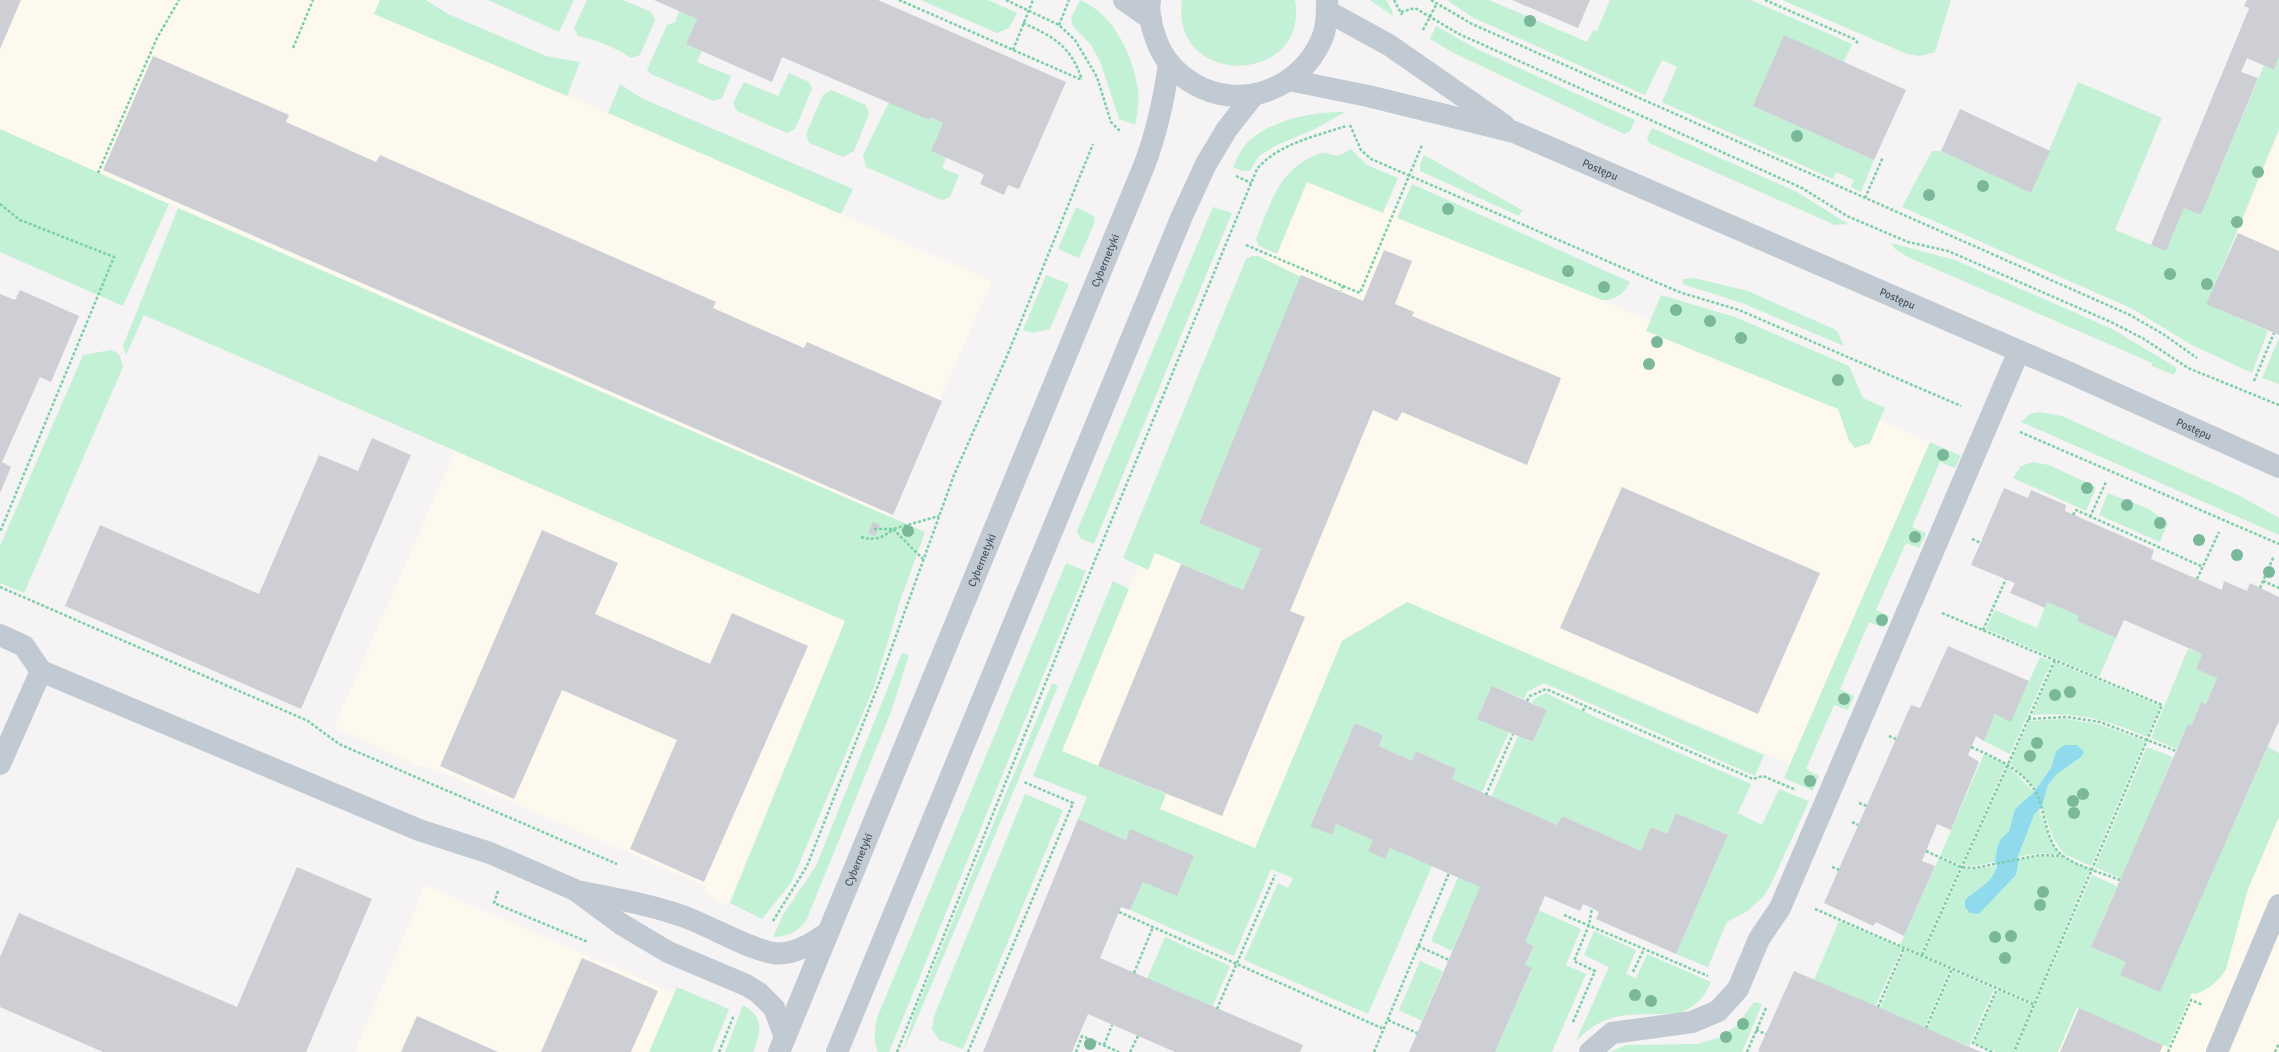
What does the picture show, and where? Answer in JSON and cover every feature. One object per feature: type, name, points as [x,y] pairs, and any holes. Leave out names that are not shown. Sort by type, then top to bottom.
[{"type":"street","points":[[1124,0],[1150,10],[1158,46],[1170,64],[1184,78],[1202,88],[1221,95],[1253,96],[1280,86],[1297,74],[1311,59],[1321,41],[1327,19],[1327,5]]},
{"type":"street","name":"Postępu","points":[[1327,5],[1394,48],[1514,132]]},
{"type":"street","name":"Cybernetyki","points":[[782,1044],[1153,143],[1164,102],[1170,64]]},
{"type":"street","name":"Postępu","points":[[1288,80],[1368,96],[1514,132],[2019,351],[2244,453],[2279,467]]},
{"type":"street","points":[[837,1052],[1182,216],[1206,164],[1227,128],[1253,96]]},
{"type":"street","points":[[1590,1052],[1612,1033],[1692,1022],[1718,1011],[1738,989],[1759,939],[1780,908],[2019,351]]},
{"type":"street","points":[[2244,453],[2279,457]]},
{"type":"street","points":[[2244,453],[2279,483]]},
{"type":"street","points":[[0,635],[24,646],[41,671],[419,830],[490,853],[575,890],[631,901],[685,917],[773,953],[798,949],[813,943],[828,932]]},
{"type":"street","points":[[0,764],[41,671]]},
{"type":"street","points":[[575,890],[621,924],[668,952],[746,985],[759,993],[774,1008],[782,1044]]},
{"type":"street","points":[[2216,1052],[2279,905]]},
{"type":"path","points":[[98,174],[157,38],[179,0]]},
{"type":"path","points":[[293,48],[313,0]]},
{"type":"path","points":[[899,0],[1082,80],[1078,68],[1064,46],[1045,33],[1023,23]]},
{"type":"path","points":[[1006,0],[1059,25],[1075,40],[1091,64],[1114,126],[1120,131],[1153,143]]},
{"type":"path","points":[[1013,50],[1033,0]]},
{"type":"path","points":[[1059,25],[1069,0]]},
{"type":"path","points":[[1431,0],[1472,24],[2130,315],[2163,334],[2197,358]]},
{"type":"path","points":[[1765,0],[1854,39],[1859,44]]},
{"type":"path","points":[[1774,4],[1775,0]]},
{"type":"path","points":[[1423,30],[1437,3]]},
{"type":"path","points":[[1402,12],[1415,8],[1459,34],[1802,188],[1847,216],[1908,242],[1948,251],[2099,317],[2144,339],[2188,368],[2279,405]]},
{"type":"path","points":[[897,1052],[1091,570],[1257,169],[1272,156],[1291,145],[1350,124],[1354,121]]},
{"type":"path","points":[[1350,124],[1353,136],[1366,155],[1409,175],[1651,280],[1682,293],[1739,310],[1967,409]]},
{"type":"path","points":[[772,923],[807,866],[879,683],[954,475],[1007,356],[1093,144]]},
{"type":"path","points":[[1246,245],[1360,293],[1422,145]]},
{"type":"path","points":[[1865,198],[1883,157]]},
{"type":"path","points":[[1206,164],[1251,183]]},
{"type":"path","points":[[0,204],[20,220],[114,257],[0,532]]},
{"type":"path","points":[[1341,291],[1343,286]]},
{"type":"path","points":[[2254,381],[2274,333]]},
{"type":"path","points":[[2013,428],[2279,544]]},
{"type":"path","points":[[2090,517],[2106,482]]},
{"type":"path","points":[[2074,515],[2076,510],[2203,567]]},
{"type":"path","points":[[874,529],[893,529],[940,516]]},
{"type":"path","points":[[861,537],[869,540],[880,538],[893,529]]},
{"type":"path","points":[[893,529],[914,547],[924,559]]},
{"type":"path","points":[[2197,579],[2219,532]]},
{"type":"path","points":[[2143,546],[2145,541]]},
{"type":"path","points":[[2260,588],[2274,556]]},
{"type":"path","points":[[1983,630],[2006,579]]},
{"type":"path","points":[[2263,581],[2279,588]]},
{"type":"path","points":[[0,587],[308,721],[332,741],[622,866]]},
{"type":"path","points":[[1935,610],[2162,705],[2014,1052]]},
{"type":"path","points":[[1922,955],[2055,660]]},
{"type":"path","points":[[1527,701],[1530,696],[1546,689],[1753,779],[1763,776],[1776,781]]},
{"type":"path","points":[[1583,711],[1585,706]]},
{"type":"path","points":[[2028,719],[2067,716],[2100,722],[2176,751]]},
{"type":"path","points":[[1486,795],[1513,734]]},
{"type":"path","points":[[1971,747],[2008,764],[2019,772],[2035,791],[2051,840],[2062,856]]},
{"type":"path","points":[[968,1052],[1073,802],[1024,782]]},
{"type":"path","points":[[526,829],[527,825]]},
{"type":"path","points":[[1926,851],[1962,866],[1975,868],[2040,855],[2062,856],[2120,880]]},
{"type":"path","points":[[1374,1052],[1449,873]]},
{"type":"path","points":[[1217,1009],[1275,875]]},
{"type":"path","points":[[1810,907],[2035,1005]]},
{"type":"path","points":[[1572,1025],[1595,971],[1574,961],[1589,925],[1592,908]]},
{"type":"path","points":[[1119,912],[1384,1029]]},
{"type":"path","points":[[1564,915],[1707,976]]},
{"type":"path","points":[[1134,973],[1153,928]]},
{"type":"path","points":[[1418,946],[1449,960]]},
{"type":"path","points":[[1878,1007],[1904,948]]},
{"type":"path","points":[[1633,972],[1644,949]]},
{"type":"path","points":[[1926,1028],[1952,968]]},
{"type":"path","points":[[1992,1052],[1973,1043],[1997,989]]},
{"type":"path","points":[[2168,1052],[2191,1000],[2231,1018]]},
{"type":"path","points":[[719,1052],[735,1011]]},
{"type":"path","points":[[1388,1020],[1417,1033]]},
{"type":"path","points":[[1104,1045],[1112,1025]]},
{"type":"path","points":[[1756,1030],[1766,1034]]},
{"type":"path","points":[[1076,1052],[1082,1036],[1119,1052]]},
{"type":"path","points":[[1130,1052],[1138,1036]]},
{"type":"path","points":[[2275,1052],[2279,1043]]},
{"type":"shaded area","points":[[0,0],[385,0],[379,15],[760,178],[992,281],[889,516],[169,204],[0,129]]},
{"type":"shaded area","points":[[2279,132],[2279,335],[2206,304],[2238,233]]},
{"type":"shaded area","points":[[1302,170],[1930,442],[1790,764],[1407,602],[1342,641],[1256,848],[1160,809],[1166,794],[1062,751]]},
{"type":"shaded area","points":[[455,451],[845,621],[727,906],[704,892],[706,886],[446,774],[417,765],[334,727]]},
{"type":"shaded area","points":[[2279,778],[2279,1052],[2058,1052],[2077,1007],[2163,1045]]},
{"type":"shaded area","points":[[425,885],[674,993],[677,987],[667,1052],[355,1052]]},
{"type":"green space","points":[[380,0],[426,0],[448,14],[546,56],[580,62],[567,96],[374,14]]},
{"type":"green space","points":[[488,0],[574,0],[559,32]]},
{"type":"green space","points":[[587,0],[623,0],[651,12],[655,20],[640,55],[631,58],[606,44],[578,36],[574,28]]},
{"type":"green space","points":[[921,0],[988,0],[1017,13],[1009,28],[997,33]]},
{"type":"green space","points":[[1080,0],[1092,6],[1103,15],[1112,25],[1126,49],[1139,94],[1135,125],[1119,119],[1100,61],[1091,45],[1073,26],[1071,18]]},
{"type":"green space","points":[[1182,0],[1295,0],[1294,28],[1282,49],[1262,61],[1239,66],[1216,62],[1196,50],[1184,29]]},
{"type":"green space","points":[[1370,0],[1386,0],[1392,10],[1393,16]]},
{"type":"green space","points":[[1447,0],[1489,0],[1587,42],[1593,30],[1597,31],[1610,0],[1751,0],[1852,44],[1844,62],[1755,102],[1753,106],[1874,160],[1861,192],[1851,187],[1854,180],[1836,172],[1833,179],[1662,102],[1677,67],[1662,60],[1645,95],[1472,17]]},
{"type":"green space","points":[[1782,0],[1951,0],[1935,52],[1920,56],[1907,54]]},
{"type":"green space","points":[[679,11],[697,19],[686,44],[702,51],[697,62],[731,76],[722,98],[714,101],[651,74],[647,70],[667,25],[675,22]]},
{"type":"green space","points":[[1436,26],[1479,50],[1635,120],[1630,131],[1624,134],[1452,52],[1430,39]]},
{"type":"green space","points":[[2279,57],[2279,129],[2207,304],[2268,331],[2252,373],[2190,344],[2133,309],[1902,207],[1932,151],[1941,151],[2031,193],[2078,82],[2162,118],[2115,230],[2166,251],[2184,208],[2201,215],[2264,65],[2274,70]]},
{"type":"green space","points":[[789,73],[809,82],[812,89],[795,129],[787,133],[737,111],[733,103],[744,82],[778,96]]},
{"type":"green space","points":[[620,84],[641,98],[853,189],[841,214],[608,113]]},
{"type":"green space","points":[[831,90],[866,105],[869,114],[854,151],[843,157],[809,143],[806,134],[823,95]]},
{"type":"green space","points":[[889,102],[929,120],[930,117],[943,123],[931,151],[946,158],[942,168],[959,175],[950,197],[942,200],[866,167],[863,155]]},
{"type":"green space","points":[[1345,112],[1313,130],[1277,145],[1259,156],[1250,171],[1242,171],[1233,167],[1245,145],[1251,139],[1272,126],[1283,121],[1308,115]]},
{"type":"green space","points":[[1652,128],[1797,192],[1848,224],[1835,225],[1649,143],[1647,138]]},
{"type":"green space","points":[[0,129],[169,204],[123,306],[0,252]]},
{"type":"green space","points":[[1351,149],[1367,165],[1398,178],[1383,213],[1307,182],[1277,254],[1259,246],[1256,239],[1272,200],[1278,188],[1295,167],[1307,159],[1321,153],[1341,155]]},
{"type":"green space","points":[[1424,155],[1522,210],[1519,216],[1420,171],[1420,165]]},
{"type":"green space","points":[[1412,184],[1630,282],[1619,296],[1602,300],[1397,218]]},
{"type":"green space","points":[[1076,207],[1094,216],[1095,222],[1079,258],[1058,249]]},
{"type":"green space","points":[[1213,207],[1232,213],[1094,544],[1080,538],[1077,531]]},
{"type":"green space","points":[[178,208],[925,532],[900,601],[874,687],[791,883],[762,919],[730,903],[845,621],[144,315],[126,355],[123,346]]},
{"type":"green space","points":[[1891,243],[1955,260],[2112,329],[2177,368],[2174,375],[2152,366],[2152,363],[1908,257],[1896,250]]},
{"type":"green space","points":[[1252,256],[1258,256],[1301,277],[1199,523],[1261,549],[1243,590],[1155,553],[1148,570],[1123,558],[1246,259]]},
{"type":"green space","points":[[1046,275],[1069,284],[1050,329],[1033,333],[1023,330]]},
{"type":"green space","points":[[1694,278],[1748,291],[1834,329],[1838,333],[1844,346],[1742,303],[1682,284],[1683,279]]},
{"type":"green space","points":[[1661,295],[1735,317],[1849,366],[1863,398],[1885,408],[1870,443],[1855,448],[1849,441],[1838,409],[1646,331]]},
{"type":"green space","points":[[2279,338],[2279,384],[2262,378]]},
{"type":"green space","points":[[111,350],[119,354],[123,367],[24,593],[0,583],[0,546],[83,355]]},
{"type":"green space","points":[[2038,412],[2062,416],[2240,496],[2279,518],[2279,535],[2021,422],[2030,414]]},
{"type":"green space","points":[[1930,442],[1961,456],[1955,468],[1940,462],[1912,527],[1926,533],[1919,548],[1906,543],[1876,610],[1889,616],[1884,628],[1869,622],[1840,689],[1854,696],[1848,710],[1834,705],[1806,769],[1819,776],[1813,791],[1784,778]]},
{"type":"green space","points":[[2033,462],[2049,465],[2096,487],[2086,511],[2013,478],[2021,466]]},
{"type":"green space","points":[[2108,493],[2149,509],[2168,523],[2160,542],[2099,515]]},
{"type":"green space","points":[[1066,563],[1086,571],[889,1052],[878,1052],[875,1040],[877,1018]]},
{"type":"green space","points":[[1113,581],[1129,589],[1062,751],[1166,794],[1160,809],[1255,848],[1342,641],[1407,602],[1764,755],[1755,776],[1544,683],[1527,692],[1524,699],[1492,686],[1509,732],[1482,792],[1452,779],[1456,769],[1416,751],[1412,761],[1379,746],[1383,735],[1355,723],[1310,825],[1332,835],[1336,824],[1373,840],[1368,851],[1385,859],[1390,848],[1432,866],[1368,1014],[1244,960],[1278,883],[1288,888],[1293,878],[1271,869],[1234,956],[1130,910],[1143,882],[1130,829],[1126,840],[1078,819],[1087,797],[1033,776]]},
{"type":"green space","points":[[2047,602],[2079,616],[2077,621],[2116,638],[2099,677],[1986,629],[1995,610],[2037,628]]},
{"type":"green space","points":[[2188,649],[2202,654],[2196,669],[2217,678],[2206,704],[2201,702],[2192,725],[2188,725],[2177,749],[2151,738]]},
{"type":"green space","points":[[902,653],[909,655],[891,712],[806,921],[791,933],[773,937],[783,915],[816,866]]},
{"type":"green space","points":[[2040,657],[2052,661],[2010,754],[1984,741],[1995,714],[2011,721]]},
{"type":"green space","points":[[2055,662],[2160,706],[2147,737],[2117,725],[2091,718],[2064,715],[2032,715]]},
{"type":"green space","points":[[1052,683],[1058,686],[903,1052],[914,1014]]},
{"type":"green space","points":[[1546,693],[1593,716],[1751,784],[1738,813],[1762,825],[1779,789],[1809,801],[1764,896],[1746,912],[1727,922],[1708,967],[1676,954],[1728,835],[1676,813],[1667,834],[1651,827],[1641,851],[1562,816],[1557,825],[1491,797],[1518,736],[1533,742],[1547,710],[1532,703],[1534,699]]},
{"type":"green space","points":[[2066,719],[2098,724],[2145,741],[2091,866],[2064,854],[2053,838],[2042,806],[2048,785],[2057,774],[2081,757],[2056,751],[2051,768],[2036,789],[2010,763],[2029,721]]},
{"type":"green space","points":[[2147,747],[2173,757],[2122,879],[2095,867]]},
{"type":"green space","points":[[2268,747],[2279,753],[2279,817],[2248,889],[2226,969],[2217,981],[2205,990],[2196,994],[2192,993],[2168,1047],[2077,1008],[2058,1052],[2015,1052],[2092,875],[2117,886],[2091,947],[2126,962],[2120,975],[2160,991]]},
{"type":"green space","points":[[1984,754],[2006,764],[1961,865],[1940,856]]},
{"type":"green space","points":[[2008,766],[2034,792],[2015,809],[2009,831],[2000,840],[1995,862],[1975,866],[1964,865]]},
{"type":"green space","points":[[1025,794],[1063,810],[963,1049],[939,1040],[932,1029],[934,1016]]},
{"type":"green space","points":[[2039,809],[2050,840],[2060,855],[2040,853],[2018,857],[2034,815]]},
{"type":"green space","points":[[2040,856],[2062,857],[2090,869],[2034,1003],[1923,955],[1963,868],[1975,869],[1997,866],[1991,880],[1979,890],[1979,914],[2016,875],[2019,860]]},
{"type":"green space","points":[[1939,858],[1960,867],[1921,954],[1900,945]]},
{"type":"green space","points":[[1458,877],[1480,887],[1452,951],[1431,941]]},
{"type":"green space","points":[[1538,910],[1581,929],[1566,965],[1586,974],[1552,1052],[1495,1052],[1532,969],[1525,965],[1534,946],[1525,942]]},
{"type":"green space","points":[[1839,921],[1902,948],[1875,1006],[1814,980]]},
{"type":"green space","points":[[1594,931],[1636,950],[1626,974],[1636,978],[1647,954],[1711,982],[1709,987],[1703,997],[1691,1007],[1680,1013],[1637,1014],[1613,1018],[1601,1022],[1588,1030],[1576,1041],[1609,967],[1584,955]]},
{"type":"green space","points":[[1165,937],[1230,966],[1212,1007],[1147,979]]},
{"type":"green space","points":[[1905,949],[1950,969],[1924,1028],[1880,1008]]},
{"type":"green space","points":[[1420,961],[1443,971],[1422,1021],[1399,1010]]},
{"type":"green space","points":[[1953,971],[1994,989],[1969,1046],[1927,1029]]},
{"type":"green space","points":[[677,987],[729,1009],[712,1052],[649,1052]]},
{"type":"green space","points":[[1998,990],[2033,1006],[2013,1052],[1996,1052],[1974,1043]]},
{"type":"green space","points":[[1754,1002],[1762,1004],[1742,1052],[1610,1052],[1626,1045],[1697,1044],[1721,1037],[1737,1025]]},
{"type":"green space","points":[[743,1005],[755,1015],[758,1020],[758,1038],[753,1052],[725,1052]]},
{"type":"water","points":[[2065,745],[2077,745],[2084,752],[2081,757],[2057,774],[2048,785],[2042,806],[2034,815],[2017,859],[2019,860],[2016,875],[1979,914],[1970,913],[1965,907],[1965,900],[1988,882],[1995,872],[1997,866],[1995,862],[1997,848],[2000,840],[2009,831],[2015,809],[2034,792],[2051,768],[2056,751]]},
{"type":"building","points":[[0,0],[21,0],[0,49]]},
{"type":"building","points":[[654,0],[878,0],[1066,82],[1019,189],[1008,185],[1004,195],[980,184],[984,175],[981,173],[931,151],[943,123],[930,117],[929,120],[782,57],[772,82],[686,44],[697,19]]},
{"type":"building","points":[[1512,0],[1590,0],[1578,28]]},
{"type":"building","points":[[2247,0],[2279,0],[2279,57],[2274,70],[2247,58],[2241,72],[2258,78],[2201,215],[2184,208],[2166,251],[2151,245],[2248,11],[2249,8],[2244,6]]},
{"type":"building","points":[[1784,35],[1906,90],[1874,160],[1753,106]]},
{"type":"building","points":[[153,56],[289,115],[286,122],[376,162],[380,155],[716,302],[713,308],[804,348],[807,342],[942,401],[893,515],[103,170]]},
{"type":"building","points":[[1960,109],[2050,151],[2031,193],[1941,151]]},
{"type":"building","points":[[2238,233],[2279,251],[2279,335],[2206,304]]},
{"type":"building","points":[[1384,250],[1412,261],[1395,304],[1414,312],[1412,316],[1561,378],[1527,465],[1402,412],[1397,421],[1373,410],[1290,611],[1305,617],[1222,816],[1098,766],[1181,564],[1243,590],[1261,549],[1199,523],[1301,275],[1363,301]]},
{"type":"building","points":[[20,290],[79,316],[51,382],[40,377],[2,462],[11,467],[0,493],[0,294],[15,300]]},
{"type":"building","points":[[372,438],[411,455],[301,709],[65,606],[100,525],[259,594],[319,455],[358,471]]},
{"type":"building","points":[[1622,487],[1820,573],[1758,714],[1560,628]]},
{"type":"building","points":[[2004,488],[2028,498],[2031,490],[2066,505],[2065,511],[2154,550],[2151,559],[2222,590],[2224,581],[2247,591],[2250,583],[2279,597],[2279,721],[2160,992],[2120,975],[2126,962],[2091,947],[2188,724],[2192,725],[2201,702],[2206,704],[2217,678],[2196,669],[2202,654],[2124,620],[2116,638],[2077,621],[2079,616],[2047,602],[2045,608],[2010,593],[2015,583],[1971,565]]},
{"type":"building","points":[[873,522],[880,525],[875,536],[868,533]]},
{"type":"building","points":[[542,530],[618,563],[595,614],[710,664],[732,613],[808,646],[704,882],[630,849],[677,740],[562,690],[514,799],[440,766]]},
{"type":"building","points":[[1948,646],[2029,681],[2011,722],[1995,714],[1984,741],[1976,736],[1968,755],[1979,762],[1951,830],[1937,824],[1922,861],[1935,866],[1904,936],[1876,922],[1873,926],[1824,903],[1911,705],[1920,708]]},
{"type":"building","points":[[1492,686],[1547,710],[1533,742],[1477,719]]},
{"type":"building","points":[[1355,723],[1383,735],[1379,746],[1412,761],[1416,751],[1456,769],[1452,779],[1557,825],[1562,816],[1641,851],[1651,827],[1667,834],[1676,813],[1728,835],[1676,954],[1596,919],[1599,912],[1583,904],[1580,911],[1545,896],[1525,942],[1534,946],[1525,965],[1532,968],[1495,1052],[1409,1052],[1480,887],[1390,848],[1385,859],[1368,851],[1373,840],[1336,824],[1332,835],[1310,826]]},
{"type":"building","points":[[1078,819],[1126,840],[1130,829],[1194,856],[1177,896],[1143,882],[1130,910],[1121,907],[1100,958],[1303,1045],[1300,1052],[1175,1052],[1088,1014],[1072,1052],[983,1052]]},
{"type":"building","points":[[297,867],[372,899],[306,1052],[103,1052],[0,1007],[0,957],[19,913],[237,1007]]},
{"type":"building","points":[[582,958],[658,991],[631,1052],[541,1052]]},
{"type":"building","points":[[1794,971],[1981,1052],[1760,1052],[1758,1051]]},
{"type":"building","points":[[2079,1008],[2163,1045],[2160,1052],[2060,1052]]},
{"type":"building","points":[[417,1016],[498,1052],[401,1052]]}]
